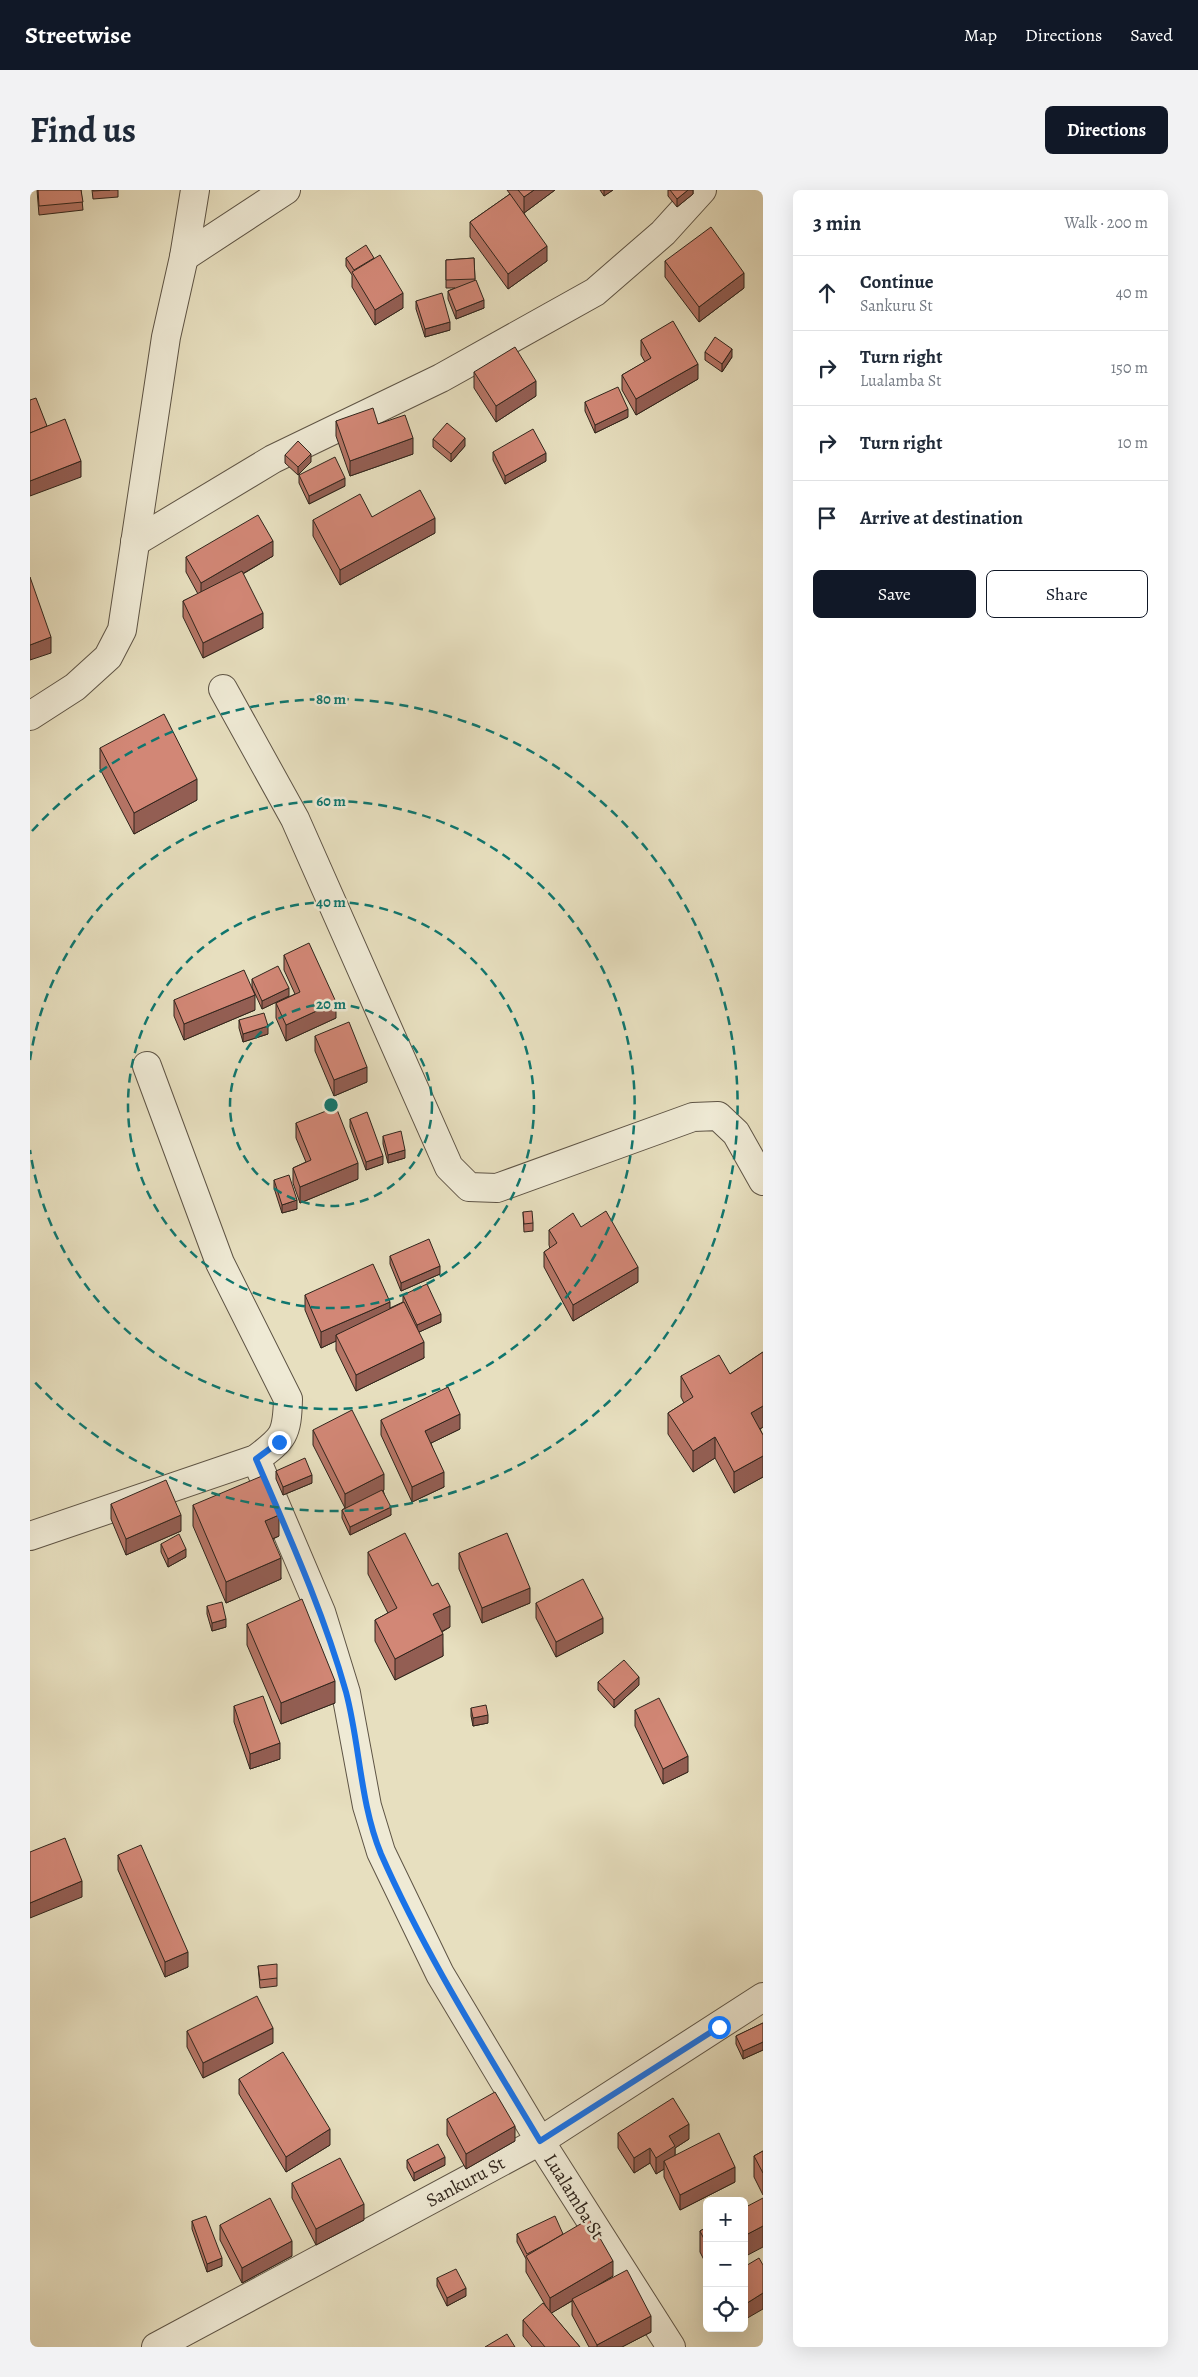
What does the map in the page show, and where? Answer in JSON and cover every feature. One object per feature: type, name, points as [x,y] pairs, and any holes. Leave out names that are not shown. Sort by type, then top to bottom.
[{"type":"street","points":[[30,716],[75,687],[108,657],[122,630],[166,337],[184,257],[195,190]]},
{"type":"street","points":[[184,257],[286,190]]},
{"type":"street","points":[[135,542],[273,459],[440,378],[595,292],[663,233],[702,190]]},
{"type":"street","points":[[223,689],[295,819],[449,1167],[469,1187],[496,1188],[693,1116],[718,1116],[736,1133],[763,1181]]},
{"type":"street","points":[[30,1536],[256,1459],[279,1442],[287,1424],[288,1399],[220,1263],[147,1066]]},
{"type":"street","name":"Lualamba St","points":[[256,1459],[321,1612],[346,1693],[367,1806],[381,1852],[440,1974],[540,2141],[671,2347]]},
{"type":"street","name":"Sankuru St","points":[[156,2347],[540,2141],[763,1997]]},
{"type":"building","points":[[38,190],[81,190],[83,202],[39,206]]},
{"type":"building","points":[[518,190],[534,190],[524,197]]},
{"type":"building","points":[[670,190],[688,190],[677,199]]},
{"type":"building","points":[[510,194],[547,246],[508,274],[470,222]]},
{"type":"building","points":[[711,227],[744,273],[699,307],[665,261]]},
{"type":"building","points":[[366,245],[374,258],[354,270],[346,258]]},
{"type":"building","points":[[380,255],[403,293],[375,310],[352,272]]},
{"type":"building","points":[[474,258],[475,279],[446,280],[446,260]]},
{"type":"building","points":[[476,280],[484,300],[456,311],[448,291]]},
{"type":"building","points":[[442,293],[450,322],[425,329],[416,301]]},
{"type":"building","points":[[673,321],[698,364],[636,399],[622,375],[651,358],[641,340]]},
{"type":"building","points":[[715,337],[732,349],[722,364],[705,352]]},
{"type":"building","points":[[515,347],[536,381],[496,406],[474,372]]},
{"type":"building","points":[[618,387],[628,409],[595,425],[585,402]]},
{"type":"building","points":[[36,398],[47,426],[30,433],[30,400]]},
{"type":"building","points":[[373,408],[378,424],[405,415],[413,438],[350,461],[336,421]]},
{"type":"building","points":[[65,419],[81,461],[30,481],[30,433]]},
{"type":"building","points":[[447,423],[465,438],[451,454],[433,439]]},
{"type":"building","points":[[533,429],[546,453],[505,476],[493,452]]},
{"type":"building","points":[[298,441],[311,454],[298,467],[285,455]]},
{"type":"building","points":[[335,457],[345,478],[309,496],[299,475]]},
{"type":"building","points":[[420,490],[435,518],[340,570],[313,520],[360,494],[372,517]]},
{"type":"building","points":[[258,515],[273,541],[201,583],[186,557]]},
{"type":"building","points":[[242,571],[263,613],[203,643],[183,601]]},
{"type":"building","points":[[30,577],[51,637],[30,645]]},
{"type":"building","points":[[164,714],[197,779],[134,813],[100,748]]},
{"type":"building","points":[[309,943],[336,1002],[286,1025],[276,1003],[300,992],[284,955]]},
{"type":"building","points":[[278,966],[289,988],[262,1001],[252,979]]},
{"type":"building","points":[[244,970],[255,995],[184,1024],[174,1000]]},
{"type":"building","points":[[264,1013],[268,1026],[243,1034],[239,1020]]},
{"type":"building","points":[[349,1022],[367,1067],[334,1080],[315,1036]]},
{"type":"building","points":[[336,1107],[358,1163],[300,1187],[293,1168],[311,1160],[296,1123]]},
{"type":"building","points":[[367,1112],[383,1156],[366,1162],[350,1119]]},
{"type":"building","points":[[401,1131],[405,1150],[388,1155],[383,1136]]},
{"type":"building","points":[[289,1175],[297,1200],[282,1205],[274,1180]]},
{"type":"building","points":[[532,1211],[533,1223],[524,1224],[523,1212]]},
{"type":"building","points":[[606,1211],[638,1267],[573,1305],[544,1252],[557,1243],[549,1230],[573,1213],[581,1227]]},
{"type":"building","points":[[429,1239],[440,1266],[401,1283],[390,1256]]},
{"type":"building","points":[[373,1264],[390,1302],[321,1332],[305,1295]]},
{"type":"building","points":[[427,1284],[441,1314],[417,1325],[403,1295]]},
{"type":"building","points":[[404,1302],[424,1342],[356,1375],[336,1335]]},
{"type":"building","points":[[763,1352],[763,1406],[751,1413],[763,1435],[763,1456],[734,1472],[715,1437],[693,1451],[668,1413],[693,1397],[681,1376],[719,1355],[730,1374]]},
{"type":"building","points":[[448,1387],[460,1414],[425,1431],[444,1472],[412,1487],[381,1420]]},
{"type":"building","points":[[352,1410],[384,1474],[345,1494],[313,1430]]},
{"type":"building","points":[[305,1458],[312,1475],[283,1487],[276,1471]]},
{"type":"building","points":[[262,1476],[279,1515],[265,1521],[281,1558],[226,1582],[193,1505]]},
{"type":"building","points":[[166,1480],[181,1515],[126,1539],[111,1504]]},
{"type":"building","points":[[382,1490],[391,1507],[350,1527],[342,1510]]},
{"type":"building","points":[[405,1533],[432,1586],[438,1583],[450,1606],[433,1614],[443,1634],[395,1659],[375,1620],[397,1608],[368,1552]]},
{"type":"building","points":[[507,1533],[530,1588],[482,1608],[459,1553]]},
{"type":"building","points":[[179,1534],[186,1549],[168,1559],[161,1544]]},
{"type":"building","points":[[583,1579],[603,1618],[556,1642],[536,1603]]},
{"type":"building","points":[[302,1599],[335,1681],[281,1703],[247,1624]]},
{"type":"building","points":[[222,1602],[226,1619],[212,1623],[207,1606]]},
{"type":"building","points":[[624,1660],[639,1677],[614,1700],[598,1682]]},
{"type":"building","points":[[263,1696],[280,1743],[250,1754],[234,1706]]},
{"type":"building","points":[[659,1698],[688,1756],[663,1769],[635,1710]]},
{"type":"building","points":[[486,1705],[488,1715],[473,1718],[471,1708]]},
{"type":"building","points":[[65,1838],[82,1881],[30,1903],[30,1852]]},
{"type":"building","points":[[141,1845],[188,1952],[165,1962],[118,1855]]},
{"type":"building","points":[[277,1964],[277,1978],[260,1980],[258,1966]]},
{"type":"building","points":[[257,1996],[273,2028],[203,2063],[187,2031]]},
{"type":"building","points":[[763,2023],[763,2042],[743,2051],[736,2036]]},
{"type":"building","points":[[283,2052],[330,2129],[286,2157],[239,2079]]},
{"type":"building","points":[[495,2092],[515,2126],[466,2154],[447,2119]]},
{"type":"building","points":[[673,2098],[689,2124],[669,2136],[675,2146],[656,2158],[650,2148],[634,2158],[618,2133]]},
{"type":"building","points":[[719,2133],[735,2167],[680,2195],[664,2161]]},
{"type":"building","points":[[438,2144],[445,2157],[414,2173],[407,2160]]},
{"type":"building","points":[[763,2151],[763,2173],[754,2156]]},
{"type":"building","points":[[340,2158],[364,2204],[316,2229],[292,2183]]},
{"type":"building","points":[[270,2198],[292,2241],[242,2268],[220,2225]]},
{"type":"building","points":[[763,2198],[763,2226],[748,2234],[748,2206]]},
{"type":"building","points":[[206,2216],[222,2258],[207,2264],[192,2221]]},
{"type":"building","points":[[555,2216],[563,2234],[527,2254],[517,2234]]},
{"type":"building","points":[[589,2219],[613,2261],[550,2298],[526,2256]]},
{"type":"building","points":[[759,2258],[763,2265],[763,2293],[748,2302],[748,2287],[748,2265]]},
{"type":"building","points":[[456,2269],[466,2288],[447,2298],[437,2278]]},
{"type":"building","points":[[627,2270],[651,2316],[597,2345],[572,2299]]},
{"type":"building","points":[[543,2303],[580,2347],[545,2347],[523,2320]]},
{"type":"building","points":[[507,2334],[515,2347],[485,2347]]},
{"type":"route","points":[[279,1442],[256,1459],[321,1612],[346,1693],[359,1754],[367,1806],[381,1852],[440,1974],[540,2141],[719,2027]]}]
